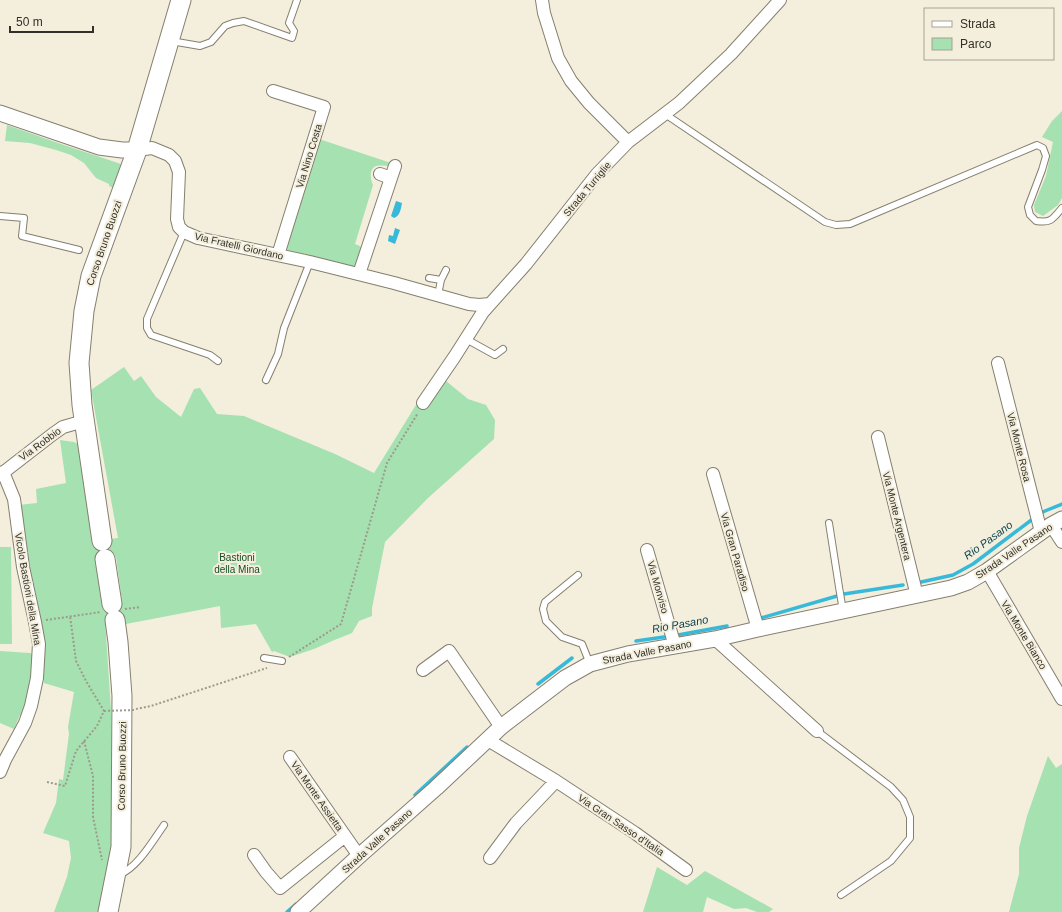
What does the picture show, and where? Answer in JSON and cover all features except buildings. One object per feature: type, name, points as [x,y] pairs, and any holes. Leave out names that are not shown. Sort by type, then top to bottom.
[{"type":"main road","name":"Corso Bruno Buozzi","points":[[108,912],[121,847],[122,696],[118,642],[84,421],[80,363],[84,311],[92,276],[137,150],[181,0]]},
{"type":"street","points":[[542,0],[544,13],[558,58],[571,81],[589,103],[628,142]]},
{"type":"street","name":"Strada Turriglie","points":[[423,403],[466,339],[482,312],[526,264],[597,174],[628,142],[679,103],[731,54],[780,0]]},
{"type":"street","name":"Via Nino Costa","points":[[274,91],[324,107],[278,255]]},
{"type":"street","name":"Via Fratelli Giordano","points":[[0,113],[99,147],[122,150],[152,148],[169,155],[175,161],[179,172],[177,219],[179,227],[184,232],[198,238],[310,262],[469,304],[490,304]]},
{"type":"street","points":[[359,274],[386,176],[395,166]]},
{"type":"street","name":"Via Monte Rosa","points":[[998,363],[1034,505],[1062,542]]},
{"type":"street","name":"Via Robbio","points":[[2,473],[63,427],[84,421]]},
{"type":"street","name":"Via Monte Argentera","points":[[878,437],[916,596]]},
{"type":"street","name":"Vicolo Bastioni della Mina","points":[[0,772],[25,723],[31,706],[37,678],[39,644],[23,567],[14,499],[2,473]]},
{"type":"street","name":"Via Gran Paradiso","points":[[713,474],[758,629]]},
{"type":"street","name":"Strada Valle Pasano","points":[[298,912],[501,728],[565,678],[590,664],[673,640],[715,639],[842,606],[916,596],[951,588],[968,582],[987,571],[1048,524]]},
{"type":"street","name":"Via Monviso","points":[[647,550],[673,640]]},
{"type":"street","name":"Via Monte Bianco","points":[[987,571],[1062,698]]},
{"type":"street","points":[[715,639],[818,731]]},
{"type":"street","points":[[423,670],[449,651],[501,728]]},
{"type":"street","name":"Via Gran Sasso d'Italia","points":[[488,740],[556,781],[635,833],[686,870]]},
{"type":"street","name":"Via Monte Assietta","points":[[290,757],[359,856]]},
{"type":"street","points":[[490,858],[516,823],[556,781]]},
{"type":"street","name":"Via Monte Assietta","points":[[254,855],[280,888],[345,836]]},
{"type":"lane","points":[[169,40],[200,46],[211,42],[226,26],[244,21],[292,38],[294,31],[289,23],[297,0]]},
{"type":"lane","points":[[665,114],[825,222],[836,225],[850,224],[1036,145],[1043,148],[1046,156],[1028,207],[1030,215],[1036,221],[1045,222],[1053,219],[1062,208]]},
{"type":"lane","points":[[0,216],[24,218],[22,236],[79,250]]},
{"type":"lane","points":[[184,232],[147,319],[148,328],[151,335],[210,355],[218,361]]},
{"type":"lane","points":[[266,380],[278,354],[284,328],[310,262]]},
{"type":"lane","points":[[438,295],[441,280],[446,270]]},
{"type":"lane","points":[[429,278],[441,280]]},
{"type":"lane","points":[[466,339],[495,355],[503,349]]},
{"type":"lane","points":[[829,523],[842,606]]},
{"type":"lane","points":[[578,575],[545,602],[543,609],[546,621],[562,637],[582,644],[590,664]]},
{"type":"lane","points":[[264,658],[282,661]]},
{"type":"lane","points":[[818,731],[891,787],[903,800],[910,817],[910,838],[891,861],[841,895]]},
{"type":"lane","points":[[116,876],[126,872],[141,857],[164,825]]},
{"type":"path","points":[[151,706],[277,664],[341,624],[387,463],[423,403]]},
{"type":"path","points":[[35,622],[140,606]]},
{"type":"path","points":[[70,616],[76,661],[86,682],[104,711]]},
{"type":"path","points":[[104,711],[134,710]]},
{"type":"path","points":[[47,782],[65,786],[76,751],[97,726],[104,711]]},
{"type":"path","points":[[84,741],[93,776],[93,817],[103,864],[116,876]]},
{"type":"green space","points":[[1062,111],[1062,198],[1058,205],[1043,216],[1035,212],[1034,205],[1046,176],[1053,142],[1042,137],[1052,121]]},
{"type":"green space","points":[[7,125],[121,164],[114,188],[96,178],[84,163],[71,155],[30,143],[5,141]]},
{"type":"green space","points":[[319,139],[391,163],[390,166],[376,166],[371,172],[371,180],[373,185],[355,244],[364,248],[358,269],[290,253],[287,249],[287,244]]},
{"type":"green space","name":"Bastioni della Mina","points":[[124,367],[134,381],[141,376],[156,397],[181,417],[194,389],[200,388],[217,414],[244,416],[335,454],[374,473],[435,374],[440,376],[468,399],[486,405],[495,420],[494,439],[428,498],[385,542],[372,608],[372,616],[359,621],[352,633],[314,649],[290,657],[274,651],[272,652],[256,624],[221,628],[220,606],[126,624],[125,617],[105,620],[111,710],[113,849],[99,912],[54,912],[67,877],[71,858],[69,841],[43,833],[56,803],[59,779],[63,780],[69,734],[68,727],[74,692],[44,683],[43,633],[33,592],[19,505],[37,503],[36,489],[66,483],[60,440],[74,442],[80,445],[94,541],[118,538],[91,390]],"holes":[[[116,557],[122,601],[103,604],[97,559]]]},
{"type":"green space","points":[[0,547],[11,547],[12,644],[0,644]]},
{"type":"green space","points":[[0,651],[30,653],[34,655],[26,707],[19,717],[14,729],[0,723]]},
{"type":"green space","points":[[1048,756],[1056,768],[1062,764],[1062,912],[1009,912],[1019,874],[1019,848],[1027,816]]},
{"type":"green space","points":[[657,867],[687,885],[705,871],[773,909],[769,912],[757,912],[746,908],[734,909],[707,897],[703,912],[643,912]]},
{"type":"water","points":[[396,201],[402,203],[399,214],[394,218],[391,216]]},
{"type":"water","points":[[395,228],[400,230],[395,244],[388,241],[389,235],[393,236]]},
{"type":"waterway","name":"Rio Pasano","points":[[1039,514],[1062,504]]},
{"type":"waterway","name":"Rio Pasano","points":[[921,582],[953,575],[973,564],[1034,518]]},
{"type":"waterway","name":"Rio Pasano","points":[[761,618],[844,594],[903,585]]},
{"type":"waterway","name":"Rio Pasano","points":[[636,641],[727,626]]},
{"type":"waterway","name":"Rio Pasano","points":[[538,684],[572,658]]},
{"type":"waterway","name":"Rio Pasano","points":[[415,795],[467,747]]},
{"type":"waterway","name":"Rio Pasano","points":[[287,912],[296,904]]}]
